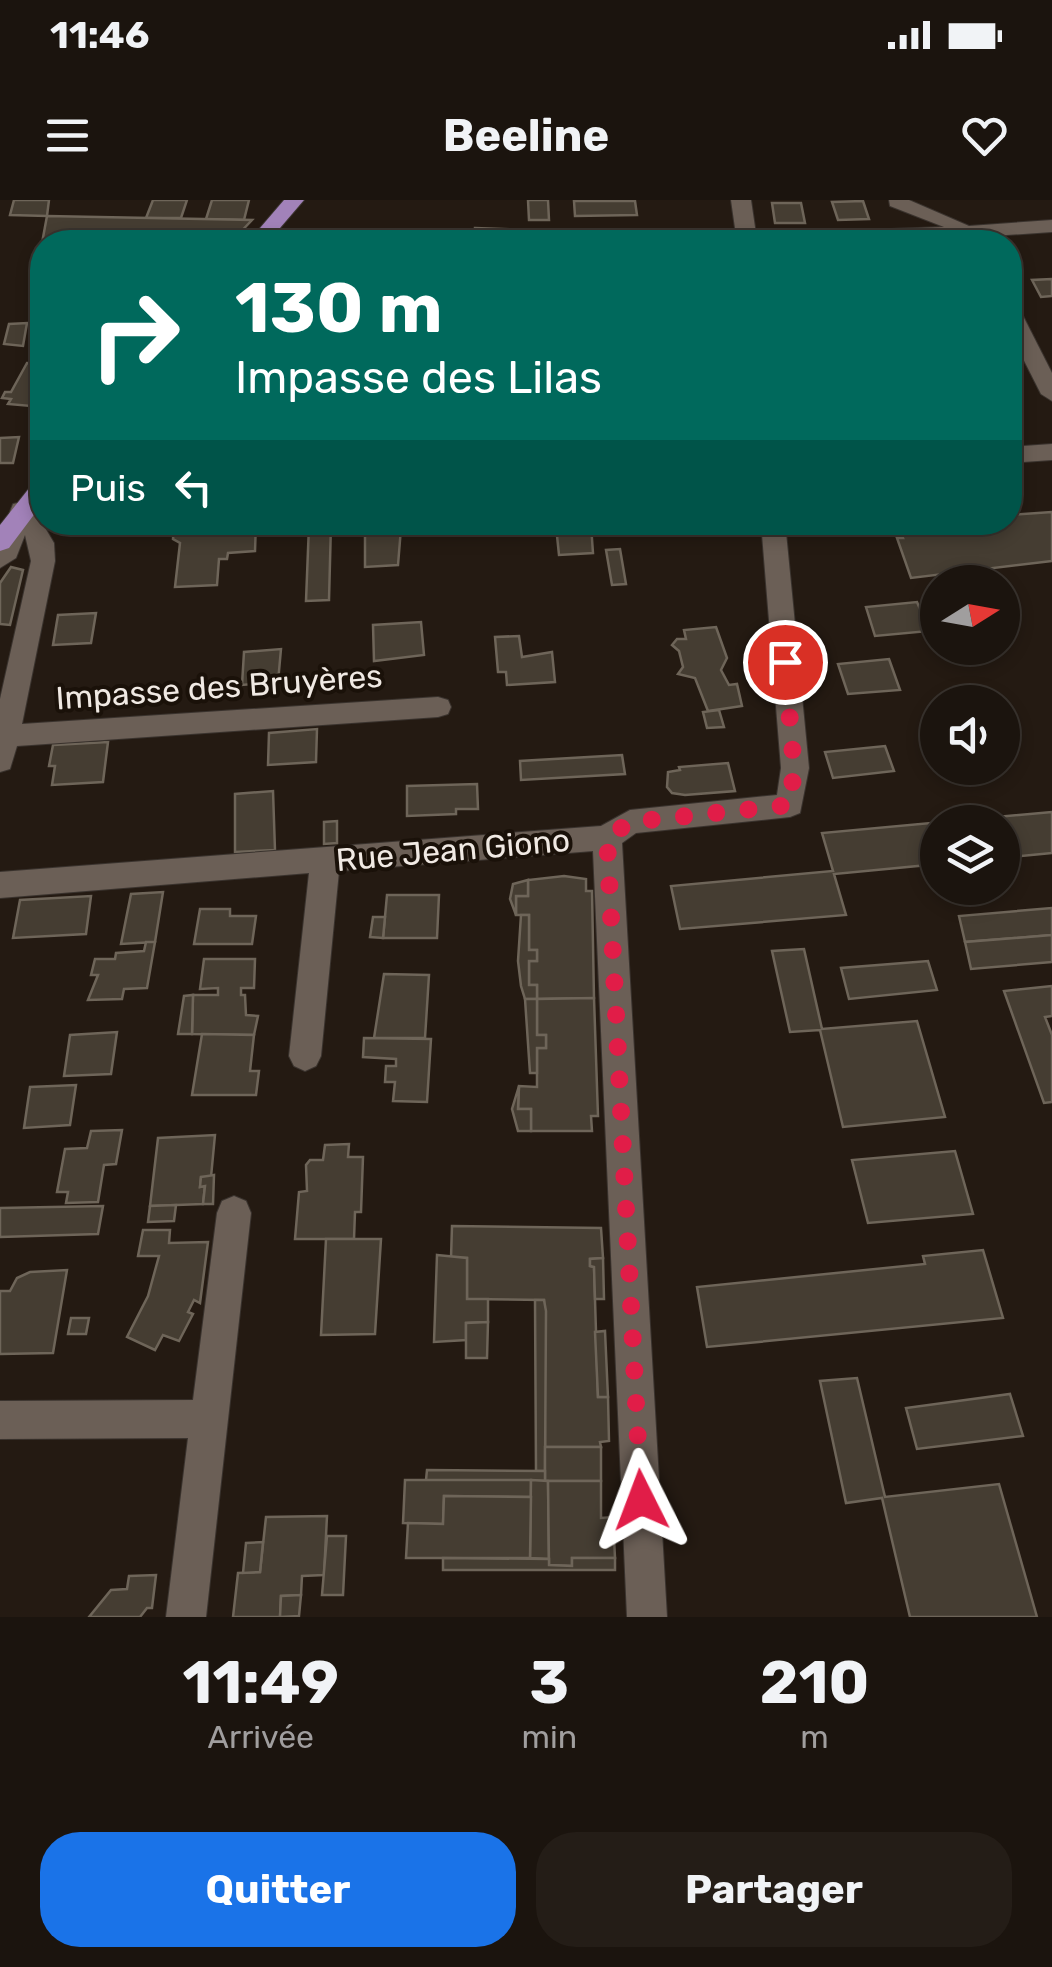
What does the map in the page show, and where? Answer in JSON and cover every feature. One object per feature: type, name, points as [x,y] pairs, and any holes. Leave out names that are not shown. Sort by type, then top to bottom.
[{"type":"main road","points":[[268,230],[294,200]]},
{"type":"main road","points":[[0,542],[16,513]]},
{"type":"street","points":[[740,200],[745,230]]},
{"type":"street","points":[[897,201],[901,230]]},
{"type":"street","points":[[897,201],[957,230]]},
{"type":"street","points":[[1022,230],[1052,226]]},
{"type":"street","points":[[1022,335],[1052,394]]},
{"type":"street","points":[[1022,454],[1052,452]]},
{"type":"street","points":[[0,559],[6,552],[16,513]]},
{"type":"street","points":[[3,749],[43,562],[42,544],[34,535]]},
{"type":"street","points":[[607,838],[630,822],[790,805],[794,768],[774,535]]},
{"type":"street","name":"Impasse des Bruyères","points":[[3,749],[438,708]]},
{"type":"street","name":"Rue Jean Giono","points":[[0,885],[607,838],[647,1617]]},
{"type":"street","points":[[305,1056],[325,860]]},
{"type":"street","points":[[186,1617],[234,1214]]},
{"type":"street","points":[[0,1420],[208,1420]]},
{"type":"building","points":[[14,200],[49,200],[47,216],[10,215]]},
{"type":"building","points":[[153,200],[187,200],[181,218],[146,218]]},
{"type":"building","points":[[212,200],[249,200],[244,220],[206,219]]},
{"type":"building","points":[[528,200],[548,200],[549,220],[529,220]]},
{"type":"building","points":[[574,201],[635,201],[637,215],[575,216]]},
{"type":"building","points":[[863,201],[869,219],[838,220],[832,202]]},
{"type":"building","points":[[772,203],[801,203],[805,223],[775,223]]},
{"type":"building","points":[[47,216],[252,220],[242,230],[44,230]]},
{"type":"building","points":[[1052,279],[1052,296],[1041,297],[1032,280]]},
{"type":"building","points":[[27,323],[23,346],[4,344],[9,324]]},
{"type":"building","points":[[30,363],[30,406],[8,404],[11,399],[2,398],[5,392],[11,392]]},
{"type":"building","points":[[19,437],[13,463],[0,463],[0,438]]},
{"type":"building","points":[[1052,512],[1052,561],[920,565],[920,577],[911,578],[897,538],[903,538],[902,535],[1022,535],[1022,514]]},
{"type":"building","points":[[173,535],[256,535],[255,551],[228,553],[227,559],[219,559],[217,585],[175,587],[180,543]]},
{"type":"building","points":[[309,535],[331,535],[329,600],[306,601]]},
{"type":"building","points":[[365,535],[400,535],[398,565],[365,567]]},
{"type":"building","points":[[557,535],[592,535],[593,553],[559,555]]},
{"type":"building","points":[[620,549],[626,584],[612,585],[606,550]]},
{"type":"building","points":[[11,567],[23,570],[10,625],[0,624],[0,583]]},
{"type":"building","points":[[917,602],[920,632],[875,636],[866,607]]},
{"type":"building","points":[[96,613],[91,643],[53,645],[58,615]]},
{"type":"building","points":[[421,622],[424,655],[374,661],[373,625]]},
{"type":"building","points":[[716,627],[727,658],[721,670],[729,685],[737,684],[742,706],[708,711],[695,678],[678,674],[683,667],[679,651],[672,645],[677,639],[686,639],[684,630]]},
{"type":"building","points":[[519,636],[522,657],[552,652],[555,682],[507,685],[506,672],[498,672],[495,637]]},
{"type":"building","points":[[281,649],[278,682],[242,685],[244,652]]},
{"type":"building","points":[[889,659],[900,690],[848,694],[838,664]]},
{"type":"building","points":[[719,710],[724,727],[707,728],[703,712]]},
{"type":"building","points":[[317,729],[316,762],[268,765],[269,733]]},
{"type":"building","points":[[108,742],[103,782],[52,785],[55,766],[49,766],[53,745]]},
{"type":"building","points":[[885,746],[894,771],[833,778],[825,752]]},
{"type":"building","points":[[622,755],[625,774],[521,780],[520,761]]},
{"type":"building","points":[[728,763],[735,791],[685,795],[672,793],[667,787],[668,772],[680,770],[679,767]]},
{"type":"building","points":[[477,784],[478,809],[407,816],[407,786]]},
{"type":"building","points":[[273,791],[275,850],[235,852],[235,794]]},
{"type":"building","points":[[1052,812],[1052,853],[1020,856],[1020,815]]},
{"type":"building","points":[[337,821],[337,843],[324,844],[324,822]]},
{"type":"building","points":[[920,824],[920,866],[834,874],[846,915],[680,929],[671,886],[833,871],[822,833]]},
{"type":"building","points":[[564,876],[586,879],[586,891],[592,891],[594,998],[537,999],[537,985],[529,985],[529,961],[537,961],[537,950],[529,950],[529,915],[516,915],[516,896],[528,896],[528,880]]},
{"type":"building","points":[[528,880],[528,896],[516,896],[516,915],[510,899],[513,884]]},
{"type":"building","points":[[163,892],[155,942],[121,944],[131,894]]},
{"type":"building","points":[[387,895],[439,895],[437,938],[383,938]]},
{"type":"building","points":[[91,896],[86,934],[13,938],[20,900]]},
{"type":"building","points":[[1052,908],[1052,935],[965,942],[959,916]]},
{"type":"building","points":[[200,909],[230,909],[230,916],[256,916],[252,944],[194,944]]},
{"type":"building","points":[[521,915],[529,915],[529,950],[537,950],[537,961],[529,961],[529,985],[537,985],[537,999],[525,999],[521,986]]},
{"type":"building","points":[[373,917],[385,917],[383,938],[370,937]]},
{"type":"building","points":[[1052,935],[1052,962],[971,969],[965,942]]},
{"type":"building","points":[[146,942],[155,942],[147,988],[124,989],[122,999],[88,1000],[98,975],[91,975],[95,959],[115,959],[116,953],[144,951]]},
{"type":"building","points":[[804,949],[822,1029],[917,1021],[945,1117],[843,1127],[820,1030],[790,1032],[772,951]]},
{"type":"building","points":[[204,959],[255,959],[254,988],[241,988],[246,1015],[258,1016],[254,1035],[192,1034],[193,995],[218,995],[218,988],[200,989]]},
{"type":"building","points":[[928,961],[937,990],[849,999],[841,968]]},
{"type":"building","points":[[384,974],[429,975],[425,1038],[374,1038]]},
{"type":"building","points":[[1052,986],[1052,1016],[1045,1017],[1052,1035],[1052,1102],[1044,1103],[1004,991]]},
{"type":"building","points":[[193,995],[192,1034],[178,1034],[184,996]]},
{"type":"building","points":[[594,998],[598,1116],[591,1116],[592,1131],[531,1131],[531,1109],[518,1109],[519,1086],[537,1087],[537,1048],[546,1048],[546,1035],[537,1035],[537,999]]},
{"type":"building","points":[[525,999],[537,999],[537,1035],[546,1035],[546,1048],[537,1048],[537,1073],[530,1073]]},
{"type":"building","points":[[117,1032],[111,1074],[64,1076],[70,1035]]},
{"type":"building","points":[[202,1034],[254,1035],[250,1071],[259,1071],[256,1095],[192,1095]]},
{"type":"building","points":[[364,1038],[431,1039],[427,1102],[393,1101],[395,1082],[385,1082],[386,1066],[396,1066],[396,1059],[363,1057]]},
{"type":"building","points":[[76,1085],[70,1125],[24,1128],[30,1087]]},
{"type":"building","points":[[519,1086],[518,1109],[531,1109],[531,1131],[518,1131],[512,1109]]},
{"type":"building","points":[[122,1130],[116,1164],[104,1165],[98,1202],[66,1203],[68,1192],[57,1192],[65,1149],[87,1148],[91,1131]]},
{"type":"building","points":[[215,1135],[211,1177],[201,1177],[200,1187],[205,1186],[203,1204],[150,1206],[158,1138]]},
{"type":"building","points":[[349,1144],[348,1157],[363,1157],[361,1212],[355,1212],[354,1239],[295,1239],[299,1192],[307,1191],[306,1165],[310,1160],[323,1160],[325,1145]]},
{"type":"building","points":[[955,1151],[973,1214],[868,1223],[852,1160]]},
{"type":"building","points":[[214,1175],[213,1204],[203,1204],[205,1186],[200,1187],[201,1177]]},
{"type":"building","points":[[176,1205],[174,1221],[148,1222],[150,1206]]},
{"type":"building","points":[[103,1206],[98,1234],[0,1237],[0,1208]]},
{"type":"building","points":[[452,1226],[601,1228],[603,1258],[590,1259],[590,1266],[594,1267],[598,1397],[608,1397],[609,1441],[600,1442],[601,1447],[545,1447],[544,1300],[467,1299],[467,1258],[451,1258]]},
{"type":"building","points":[[143,1230],[170,1230],[169,1243],[208,1242],[200,1303],[194,1300],[188,1312],[193,1314],[179,1341],[163,1335],[155,1350],[127,1337],[148,1296],[159,1256],[138,1256]]},
{"type":"building","points":[[326,1239],[381,1239],[375,1334],[321,1335]]},
{"type":"building","points":[[983,1250],[1003,1318],[707,1347],[697,1287],[925,1264],[923,1256]]},
{"type":"building","points":[[437,1255],[467,1258],[467,1299],[488,1299],[488,1322],[466,1323],[466,1340],[434,1342]]},
{"type":"building","points":[[603,1258],[604,1299],[595,1299],[590,1259]]},
{"type":"building","points":[[67,1270],[53,1353],[0,1354],[0,1291],[10,1291],[17,1278],[30,1272]]},
{"type":"building","points":[[535,1300],[544,1300],[546,1311],[545,1471],[536,1471]]},
{"type":"building","points":[[71,1318],[89,1318],[86,1334],[68,1334]]},
{"type":"building","points":[[488,1322],[487,1358],[466,1358],[466,1323]]},
{"type":"building","points":[[605,1331],[608,1397],[598,1397],[595,1332]]},
{"type":"building","points":[[857,1378],[885,1497],[999,1484],[1037,1617],[910,1617],[882,1498],[846,1503],[820,1381]]},
{"type":"building","points":[[1010,1394],[1023,1436],[917,1449],[906,1408]]},
{"type":"building","points":[[545,1447],[601,1447],[601,1481],[545,1481]]},
{"type":"building","points":[[427,1470],[545,1471],[545,1481],[426,1480]]},
{"type":"building","points":[[405,1480],[531,1480],[531,1497],[444,1496],[443,1524],[403,1523]]},
{"type":"building","points":[[531,1480],[548,1481],[549,1559],[530,1558]]},
{"type":"building","points":[[548,1481],[601,1481],[601,1518],[613,1517],[615,1558],[572,1558],[572,1566],[549,1565]]},
{"type":"building","points":[[444,1496],[531,1497],[530,1558],[406,1558],[408,1523],[443,1524]]},
{"type":"building","points":[[327,1516],[324,1575],[302,1576],[301,1595],[281,1596],[280,1617],[233,1617],[238,1573],[260,1572],[266,1517]]},
{"type":"building","points":[[327,1536],[346,1536],[343,1595],[322,1595]]},
{"type":"building","points":[[263,1542],[260,1572],[243,1573],[246,1543]]},
{"type":"building","points":[[443,1558],[549,1559],[549,1565],[572,1566],[572,1558],[615,1558],[615,1570],[443,1570]]},
{"type":"building","points":[[156,1575],[152,1608],[140,1617],[89,1617],[111,1590],[127,1589],[129,1576]]},
{"type":"building","points":[[301,1595],[299,1616],[280,1617],[281,1596]]},
{"type":"route","points":[[641,1500],[607,838],[630,822],[790,805],[794,768],[785,662]]}]
